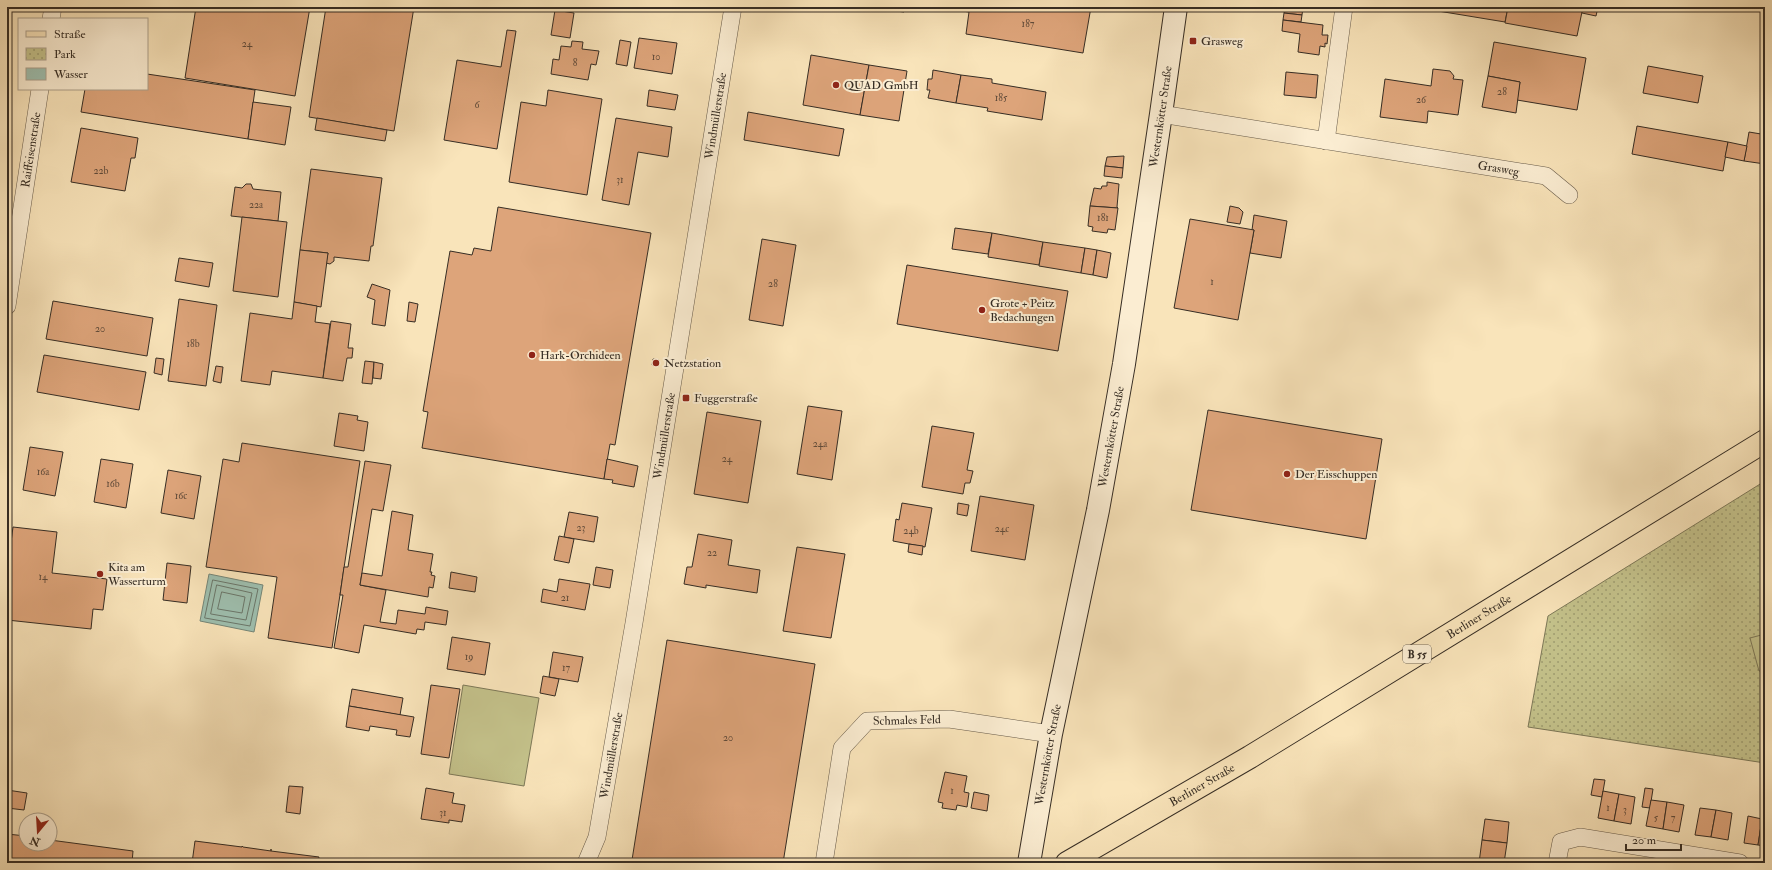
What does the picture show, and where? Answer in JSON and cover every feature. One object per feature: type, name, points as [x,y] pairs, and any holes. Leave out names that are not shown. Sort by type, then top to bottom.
[{"type":"main road","name":"Berliner Straße","points":[[1067,863],[1250,757],[1765,442]]},
{"type":"street","points":[[51,18],[53,7]]},
{"type":"street","name":"Windmüllerstraße","points":[[586,863],[597,837],[632,634],[733,7]]},
{"type":"street","name":"Westernkötter Straße","points":[[1029,863],[1051,734],[1098,510],[1120,387],[1162,114],[1176,7]]},
{"type":"street","points":[[1326,141],[1344,7]]},
{"type":"street","name":"Raiffeisenstraße","points":[[7,306],[40,90]]},
{"type":"street","name":"Grasweg","points":[[1162,114],[1546,176],[1569,195]]},
{"type":"street","name":"Schmales Feld","points":[[824,863],[842,748],[866,721],[949,719],[1051,734]]},
{"type":"street","points":[[1558,863],[1561,842],[1580,837],[1740,863]]},
{"type":"green space","points":[[1765,481],[1765,763],[1528,727],[1548,616]]},
{"type":"green space","points":[[1765,634],[1765,670],[1759,671],[1750,638]]},
{"type":"green space","points":[[463,685],[539,698],[524,786],[449,774]]},
{"type":"water","points":[[209,574],[263,585],[254,632],[200,621]]},
{"type":"building","points":[[196,7],[310,7],[295,96],[185,78]]},
{"type":"building","points":[[326,7],[414,7],[394,131],[309,117]]},
{"type":"building","points":[[888,7],[905,7],[904,12],[888,10]]},
{"type":"building","points":[[956,7],[1091,7],[1083,53],[966,34],[969,12],[956,10]]},
{"type":"building","points":[[1285,7],[1303,7],[1302,15],[1284,13]]},
{"type":"building","points":[[1438,7],[1508,7],[1505,22],[1438,11]]},
{"type":"building","points":[[1508,7],[1583,7],[1577,36],[1505,23]]},
{"type":"building","points":[[1583,7],[1598,7],[1596,16],[1582,13]]},
{"type":"building","points":[[555,10],[574,13],[570,38],[551,35]]},
{"type":"building","points":[[1284,13],[1302,15],[1301,22],[1283,20]]},
{"type":"building","points":[[1283,20],[1323,25],[1322,35],[1328,35],[1327,44],[1325,43],[1325,47],[1320,46],[1319,55],[1298,52],[1300,34],[1282,31]]},
{"type":"building","points":[[507,30],[516,31],[497,149],[444,140],[457,60],[501,67]]},
{"type":"building","points":[[639,38],[677,43],[672,74],[634,68]]},
{"type":"building","points":[[620,40],[631,42],[627,66],[616,64]]},
{"type":"building","points":[[572,41],[583,42],[582,49],[599,51],[596,65],[591,64],[588,80],[551,74],[553,59],[559,60],[561,46],[571,47]]},
{"type":"building","points":[[1494,42],[1586,58],[1577,110],[1517,100],[1520,82],[1488,76]]},
{"type":"building","name":"QUAD GmbH","points":[[811,55],[869,65],[860,115],[803,105]]},
{"type":"building","points":[[869,65],[907,71],[899,121],[860,115]]},
{"type":"building","points":[[1648,66],[1703,76],[1698,103],[1643,93]]},
{"type":"building","points":[[1433,69],[1450,71],[1454,76],[1453,79],[1463,80],[1458,115],[1428,111],[1427,123],[1380,117],[1385,79],[1431,86]]},
{"type":"building","points":[[933,70],[961,75],[956,103],[928,98],[930,90],[927,90],[928,79],[932,79]]},
{"type":"building","points":[[1286,72],[1318,75],[1316,98],[1284,95]]},
{"type":"building","points":[[148,74],[255,90],[248,139],[81,112],[85,90],[148,90]]},
{"type":"building","points":[[961,75],[992,79],[992,83],[1046,92],[1042,120],[987,111],[988,108],[956,103]]},
{"type":"building","points":[[1488,76],[1520,82],[1516,113],[1482,107]]},
{"type":"building","points":[[548,90],[602,99],[587,195],[509,182],[521,102],[546,106]]},
{"type":"building","points":[[649,90],[678,95],[675,110],[647,106]]},
{"type":"building","points":[[253,102],[291,107],[285,145],[248,139]]},
{"type":"building","points":[[748,112],[844,129],[839,156],[744,140]]},
{"type":"building","points":[[1764,116],[1765,164],[1744,161],[1749,132],[1761,134]]},
{"type":"building","points":[[317,118],[387,130],[385,141],[315,130]]},
{"type":"building","points":[[616,118],[672,127],[668,157],[638,152],[629,205],[602,200]]},
{"type":"building","points":[[1637,126],[1728,142],[1723,171],[1632,154]]},
{"type":"building","points":[[81,128],[138,138],[135,158],[131,158],[125,191],[71,182]]},
{"type":"building","points":[[1728,142],[1747,146],[1744,161],[1725,157]]},
{"type":"building","points":[[1124,156],[1123,168],[1105,166],[1107,157]]},
{"type":"building","points":[[1105,166],[1123,168],[1122,178],[1104,176]]},
{"type":"building","points":[[311,169],[382,178],[373,246],[371,246],[369,261],[334,257],[334,261],[330,264],[326,263],[328,253],[300,250]]},
{"type":"building","points":[[1107,182],[1119,184],[1118,208],[1090,206],[1094,188],[1101,189],[1102,186],[1107,186]]},
{"type":"building","points":[[246,184],[251,184],[253,189],[281,192],[278,221],[231,216],[235,187],[242,188]]},
{"type":"building","points":[[1090,206],[1118,208],[1115,230],[1108,229],[1107,233],[1092,231],[1093,227],[1088,226]]},
{"type":"building","points":[[1230,206],[1239,208],[1243,212],[1240,224],[1227,222]]},
{"type":"building","name":"Hark-Orchideen","points":[[498,207],[651,233],[615,445],[610,444],[604,479],[422,448],[428,412],[423,411],[450,251],[472,255],[474,248],[491,251]]},
{"type":"building","points":[[1254,215],[1287,221],[1281,258],[1250,253],[1254,230],[1252,230]]},
{"type":"building","points":[[242,217],[287,222],[278,297],[233,291]]},
{"type":"building","points":[[1190,219],[1254,230],[1238,320],[1174,308]]},
{"type":"building","points":[[955,228],[992,233],[988,254],[952,249]]},
{"type":"building","points":[[992,233],[1043,242],[1039,265],[988,257]]},
{"type":"building","points":[[762,239],[796,245],[783,326],[749,320]]},
{"type":"building","points":[[1043,242],[1085,248],[1081,273],[1039,266]]},
{"type":"building","points":[[1085,248],[1097,250],[1093,275],[1081,273]]},
{"type":"building","points":[[300,250],[328,253],[321,307],[294,302]]},
{"type":"building","points":[[1097,250],[1111,253],[1107,278],[1093,275]]},
{"type":"building","points":[[179,258],[213,263],[209,287],[175,281]]},
{"type":"building","name":"Grote + Peitz Bedachungen","points":[[907,265],[1068,291],[1058,351],[897,324]]},
{"type":"building","points":[[372,284],[390,290],[385,326],[372,324],[375,300],[367,297]]},
{"type":"building","points":[[179,299],[217,305],[206,386],[168,381]]},
{"type":"building","points":[[53,301],[153,318],[147,356],[46,339]]},
{"type":"building","points":[[294,302],[317,306],[315,322],[330,324],[323,378],[272,371],[270,385],[241,381],[250,313],[292,319]]},
{"type":"building","points":[[409,302],[418,304],[415,322],[407,321]]},
{"type":"building","points":[[331,321],[351,324],[348,348],[353,348],[352,358],[347,358],[343,381],[323,378]]},
{"type":"building","points":[[44,355],[146,372],[139,410],[37,392]]},
{"type":"building","points":[[156,358],[164,359],[162,375],[154,373]]},
{"type":"building","name":"Netzstation","points":[[653,359],[659,360],[658,366],[652,365]]},
{"type":"building","points":[[365,361],[374,362],[372,384],[362,383]]},
{"type":"building","points":[[374,362],[383,364],[381,379],[373,378]]},
{"type":"building","points":[[216,366],[223,367],[221,383],[213,381]]},
{"type":"building","points":[[808,406],[842,411],[832,480],[797,474]]},
{"type":"building","name":"Der Eisschuppen","points":[[1208,410],[1382,439],[1366,539],[1191,510]]},
{"type":"building","points":[[707,412],[761,421],[748,503],[694,494]]},
{"type":"building","points":[[339,413],[358,416],[357,420],[368,422],[364,451],[334,446]]},
{"type":"building","points":[[932,426],[974,433],[967,470],[973,471],[970,483],[965,483],[963,494],[922,487]]},
{"type":"building","points":[[242,443],[360,461],[332,648],[268,638],[277,577],[206,567],[223,459],[239,462]]},
{"type":"building","points":[[30,447],[63,452],[55,496],[23,490]]},
{"type":"building","points":[[101,459],[133,464],[126,508],[94,502]]},
{"type":"building","points":[[607,459],[638,466],[634,487],[612,483],[613,480],[604,479]]},
{"type":"building","points":[[365,461],[391,465],[383,511],[372,509],[360,585],[386,590],[380,622],[396,624],[398,610],[425,614],[426,607],[448,611],[446,625],[425,622],[424,630],[417,629],[416,634],[364,625],[359,653],[334,648],[343,595],[340,595],[344,567],[348,567]]},
{"type":"building","points":[[168,470],[201,476],[194,519],[161,513]]},
{"type":"building","points":[[980,496],[1034,505],[1025,560],[971,551]]},
{"type":"building","points":[[902,503],[932,508],[925,547],[893,541],[896,519],[899,520]]},
{"type":"building","points":[[958,503],[969,505],[967,516],[957,514]]},
{"type":"building","points":[[392,511],[413,515],[408,550],[433,554],[430,572],[432,572],[431,575],[435,576],[433,588],[429,587],[428,597],[360,585],[362,573],[382,576]]},
{"type":"building","points":[[569,512],[598,517],[594,542],[564,537]]},
{"type":"building","name":"Kita am Wasserturm","points":[[13,527],[57,532],[52,573],[107,579],[103,610],[93,609],[91,629],[7,620],[7,573]]},
{"type":"building","points":[[698,534],[732,540],[728,565],[760,570],[757,593],[706,585],[706,588],[684,584],[687,567],[692,567]]},
{"type":"building","points":[[559,536],[574,539],[569,563],[554,560]]},
{"type":"building","points":[[909,544],[923,546],[922,555],[908,552]]},
{"type":"building","points":[[797,547],[845,554],[831,638],[783,631]]},
{"type":"building","points":[[167,563],[191,566],[187,603],[163,600]]},
{"type":"building","points":[[596,567],[613,570],[610,588],[593,585]]},
{"type":"building","points":[[451,572],[477,577],[475,592],[449,588]]},
{"type":"building","points":[[559,579],[590,584],[585,610],[541,602],[543,589],[557,592]]},
{"type":"building","points":[[452,637],[490,643],[485,675],[447,669]]},
{"type":"building","points":[[667,640],[815,664],[783,863],[648,863],[632,860]]},
{"type":"building","points":[[553,652],[583,657],[578,682],[549,677]]},
{"type":"building","points":[[543,676],[559,679],[555,696],[540,693]]},
{"type":"building","points":[[431,685],[460,689],[449,758],[421,754]]},
{"type":"building","points":[[352,689],[403,698],[400,715],[349,706]]},
{"type":"building","points":[[349,706],[414,717],[410,737],[396,735],[397,730],[370,726],[369,731],[346,727]]},
{"type":"building","points":[[945,772],[967,776],[964,792],[969,793],[967,807],[957,805],[956,810],[942,808],[943,803],[938,802]]},
{"type":"building","points":[[1594,779],[1605,780],[1602,797],[1591,795]]},
{"type":"building","points":[[289,786],[303,787],[300,814],[286,812]]},
{"type":"building","points":[[426,788],[454,793],[452,803],[465,805],[462,822],[449,820],[449,823],[421,819]]},
{"type":"building","points":[[1645,788],[1653,789],[1650,808],[1642,807]]},
{"type":"building","points":[[7,790],[27,793],[24,810],[7,808]]},
{"type":"building","points":[[1603,791],[1619,794],[1614,821],[1598,818]]},
{"type":"building","points":[[974,792],[989,795],[987,811],[971,808]]},
{"type":"building","points":[[1619,794],[1635,797],[1631,824],[1614,821]]},
{"type":"building","points":[[1651,800],[1667,802],[1663,829],[1646,826]]},
{"type":"building","points":[[1667,802],[1684,805],[1679,832],[1663,829]]},
{"type":"building","points":[[1700,808],[1716,810],[1711,837],[1695,835]]},
{"type":"building","points":[[1716,810],[1732,813],[1728,840],[1711,837]]},
{"type":"building","points":[[1748,816],[1762,819],[1758,845],[1744,843]]},
{"type":"building","points":[[1485,819],[1509,822],[1507,843],[1482,840]]},
{"type":"building","points":[[1762,819],[1765,819],[1765,846],[1758,845]]},
{"type":"building","points":[[7,834],[18,835],[18,852],[58,852],[58,841],[133,851],[132,863],[7,863]]},
{"type":"building","points":[[1482,840],[1507,843],[1504,863],[1479,863]]},
{"type":"building","points":[[195,841],[319,857],[318,863],[192,863]]},
{"type":"place","name":"Grasweg","points":[[1193,41]]},
{"type":"place","name":"QUAD GmbH","points":[[836,85]]},
{"type":"place","name":"Grote + Peitz Bedachungen","points":[[982,310]]},
{"type":"place","name":"Hark-Orchideen","points":[[532,355]]},
{"type":"place","name":"Netzstation","points":[[656,363]]},
{"type":"place","name":"Fuggerstraße","points":[[686,398]]},
{"type":"place","name":"Der Eisschuppen","points":[[1287,474]]},
{"type":"place","name":"Kita am Wasserturm","points":[[100,574]]}]
